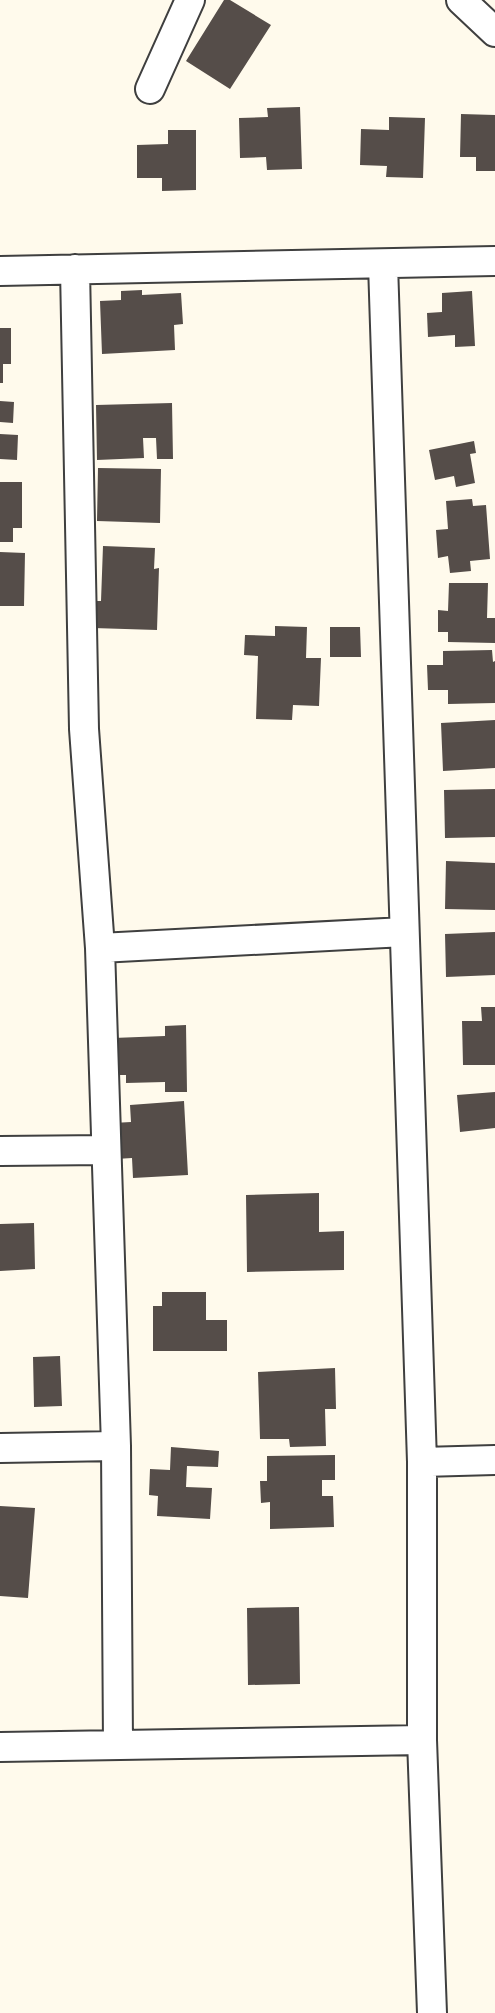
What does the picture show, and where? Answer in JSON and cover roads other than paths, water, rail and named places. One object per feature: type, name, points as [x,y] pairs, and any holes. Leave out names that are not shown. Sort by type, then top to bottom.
[{"type":"street","points":[[150,89],[190,0]]},
{"type":"street","points":[[461,0],[494,28]]},
{"type":"street","points":[[0,271],[495,261]]},
{"type":"street","points":[[383,264],[422,1462],[422,1740],[432,2013]]},
{"type":"street","points":[[75,269],[84,729],[100,948],[116,1446],[118,1744]]},
{"type":"street","points":[[100,948],[404,932]]},
{"type":"street","points":[[0,1151],[105,1150]]},
{"type":"street","points":[[0,1448],[116,1446]]},
{"type":"street","points":[[422,1462],[495,1460]]},
{"type":"street","points":[[0,1746],[422,1740]]}]
